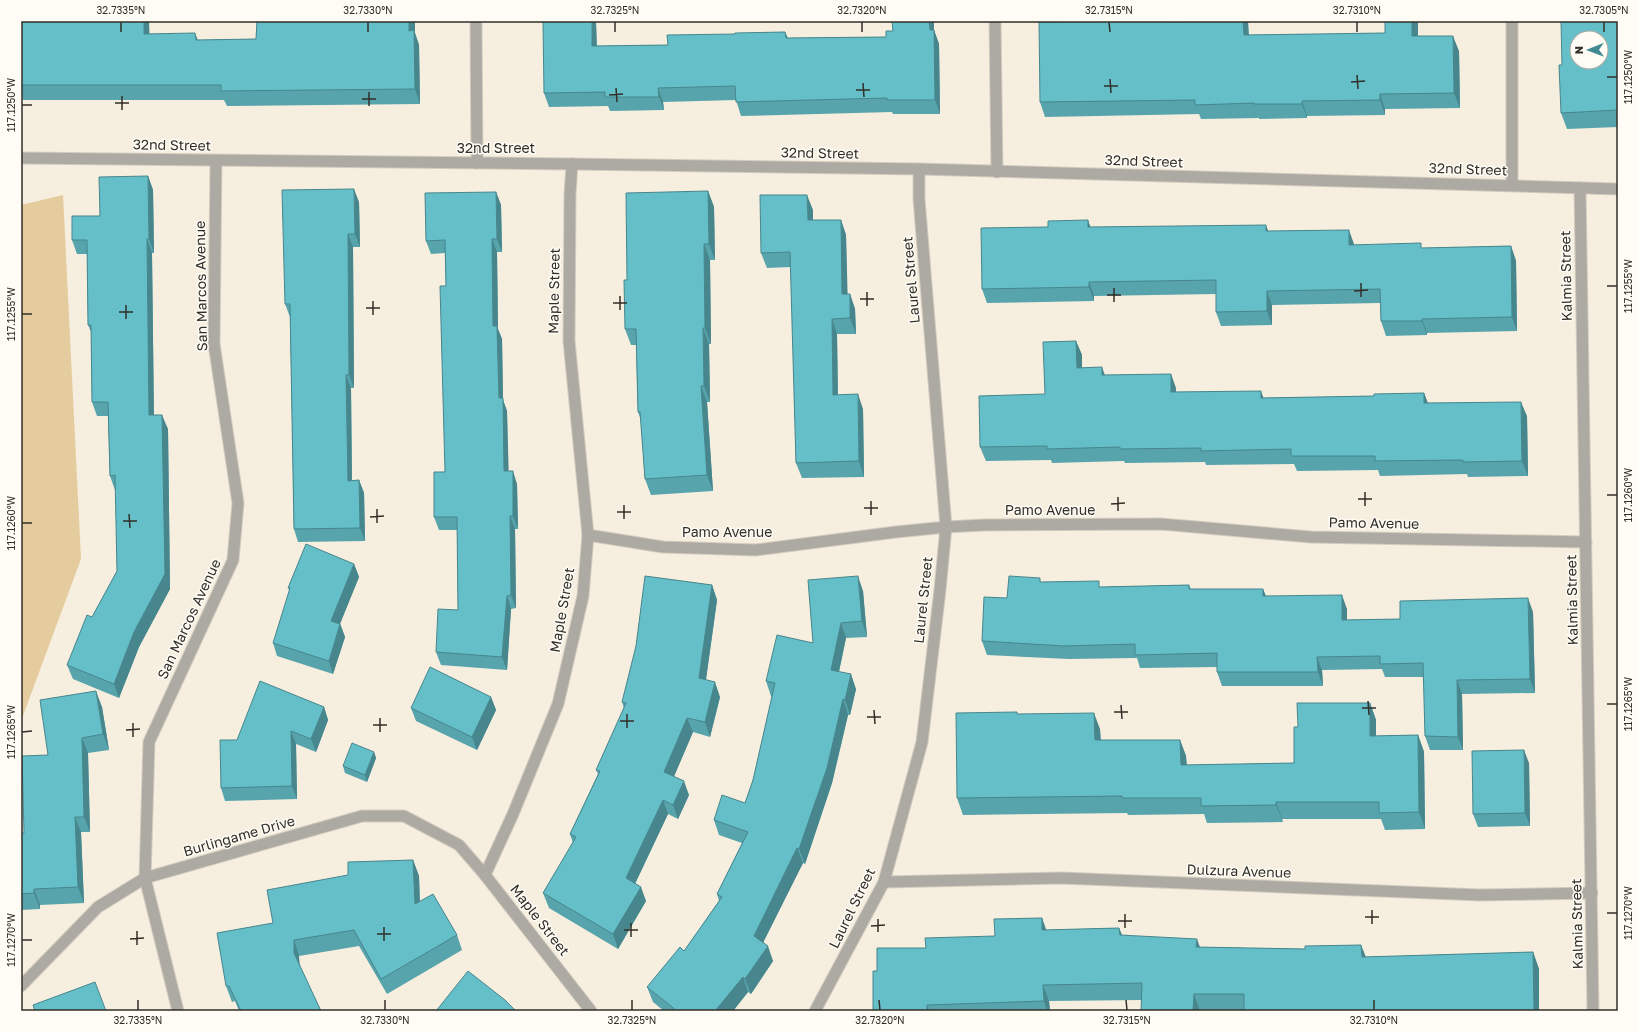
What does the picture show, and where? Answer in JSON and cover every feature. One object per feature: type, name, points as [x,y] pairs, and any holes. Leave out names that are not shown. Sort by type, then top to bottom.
[{"type":"street","points":[[476,21],[477,163]]},
{"type":"street","points":[[995,21],[997,172]]},
{"type":"street","points":[[1512,21],[1512,185]]},
{"type":"street","name":"32nd Street","points":[[21,158],[572,164],[919,170],[1618,189]]},
{"type":"street","name":"San Marcos Avenue","points":[[178,1011],[145,878],[149,742],[233,560],[238,503],[214,344],[216,161]]},
{"type":"street","name":"Maple Street","points":[[572,164],[570,194],[569,341],[588,535],[583,596],[558,704],[513,814],[485,875],[591,1011]]},
{"type":"street","name":"Laurel Street","points":[[815,1011],[884,882],[922,742],[946,527],[919,199],[919,170]]},
{"type":"street","name":"Kalmia Street","points":[[1580,188],[1594,1011]]},
{"type":"street","name":"Pamo Avenue","points":[[588,535],[663,547],[756,550],[946,527],[984,525],[1161,524],[1311,536],[1586,542]]},
{"type":"street","name":"Burlingame Drive","points":[[21,986],[98,907],[145,878],[362,816],[404,816],[459,845],[485,875]]},
{"type":"street","name":"Dulzura Avenue","points":[[884,882],[1061,878],[1480,895],[1592,893]]},
{"type":"shaded area","points":[[63,195],[81,559],[21,721],[21,205]]},
{"type":"building","points":[[21,21],[144,21],[144,34],[195,33],[196,40],[256,39],[257,21],[409,21],[409,31],[414,30],[415,89],[221,91],[221,85],[21,85]]},
{"type":"building","points":[[543,21],[592,21],[592,46],[668,45],[667,35],[785,32],[786,38],[886,37],[886,31],[893,31],[892,21],[929,21],[930,30],[934,30],[935,100],[887,100],[887,98],[736,102],[735,86],[658,88],[659,97],[605,97],[605,92],[544,93]]},
{"type":"building","points":[[1243,21],[1244,35],[1385,33],[1385,21],[1412,21],[1412,36],[1453,36],[1454,93],[1380,94],[1380,100],[1302,101],[1302,104],[1254,103],[1195,105],[1195,100],[1040,102],[1039,22]]},
{"type":"building","points":[[1561,21],[1618,21],[1618,110],[1561,113],[1559,65],[1562,65]]},
{"type":"building","points":[[148,176],[149,239],[147,239],[149,415],[162,415],[165,574],[134,632],[114,684],[67,665],[87,615],[92,617],[117,571],[115,475],[110,476],[108,402],[92,402],[91,325],[88,325],[87,240],[72,240],[72,216],[100,216],[99,177]]},
{"type":"building","points":[[354,189],[355,234],[348,234],[349,375],[346,375],[348,481],[359,480],[360,528],[294,529],[290,304],[285,304],[282,190]]},
{"type":"building","points":[[708,191],[709,244],[704,244],[704,386],[701,386],[707,475],[645,479],[640,412],[638,412],[636,329],[625,329],[624,280],[627,280],[626,193]]},
{"type":"building","points":[[496,192],[497,239],[492,239],[493,326],[497,326],[499,398],[503,398],[504,471],[513,471],[513,516],[510,516],[511,595],[507,596],[502,657],[436,652],[438,609],[458,610],[457,517],[434,517],[434,472],[445,472],[440,286],[446,286],[445,240],[426,241],[425,193]]},
{"type":"building","points":[[760,195],[807,195],[808,220],[841,220],[842,294],[850,294],[850,318],[832,319],[833,395],[858,394],[859,461],[796,463],[790,252],[761,253]]},
{"type":"building","points":[[1088,220],[1088,227],[1266,225],[1266,231],[1349,230],[1349,245],[1421,243],[1421,248],[1511,246],[1512,317],[1422,319],[1422,321],[1381,321],[1380,289],[1267,291],[1267,311],[1216,312],[1216,280],[1089,282],[1089,287],[982,289],[981,228],[1048,227],[1048,221]]},
{"type":"building","points":[[1076,341],[1077,368],[1102,367],[1102,375],[1171,374],[1171,392],[1261,391],[1261,398],[1374,396],[1374,394],[1424,393],[1424,403],[1521,402],[1522,461],[1375,461],[1375,456],[1291,456],[1291,449],[1201,451],[1201,448],[1120,449],[1120,447],[1047,449],[1047,446],[980,447],[979,396],[1045,394],[1043,342]]},
{"type":"building","points":[[306,544],[354,564],[331,621],[340,624],[329,661],[273,643],[290,588],[288,588]]},
{"type":"building","points":[[645,576],[712,585],[699,678],[715,682],[705,722],[687,718],[664,772],[684,781],[673,805],[663,800],[626,878],[641,887],[613,934],[543,893],[576,837],[570,834],[600,771],[596,770],[626,703],[622,702],[636,646]]},
{"type":"building","points":[[858,576],[862,621],[841,623],[831,670],[851,674],[845,700],[843,699],[827,768],[799,849],[797,848],[754,936],[768,946],[745,979],[743,977],[715,1011],[677,1011],[647,987],[680,947],[684,951],[722,897],[717,894],[748,832],[714,820],[722,795],[745,803],[753,780],[775,683],[766,681],[777,635],[813,643],[808,580]]},
{"type":"building","points":[[1009,576],[1040,578],[1040,582],[1099,581],[1099,587],[1189,585],[1189,589],[1263,589],[1263,596],[1342,595],[1342,620],[1400,619],[1400,601],[1528,598],[1530,679],[1457,680],[1458,737],[1425,736],[1423,663],[1380,664],[1380,656],[1317,657],[1318,672],[1217,672],[1217,653],[1135,655],[1135,644],[1064,646],[982,641],[984,597],[1007,598]]},
{"type":"building","points":[[430,667],[491,697],[472,737],[411,708]]},
{"type":"building","points":[[260,681],[324,707],[311,739],[291,731],[292,786],[221,788],[220,740],[237,740]]},
{"type":"building","points":[[96,691],[103,734],[82,738],[84,817],[75,817],[78,887],[34,889],[34,893],[21,894],[21,833],[24,833],[22,756],[48,755],[40,700]]},
{"type":"building","points":[[1297,703],[1370,703],[1370,736],[1418,735],[1419,812],[1379,813],[1379,802],[1276,802],[1276,805],[1201,806],[1201,798],[1122,798],[1122,796],[957,798],[956,713],[1094,713],[1095,740],[1180,740],[1181,765],[1294,763],[1294,727],[1298,727]]},
{"type":"building","points":[[352,743],[374,752],[365,775],[343,766]]},
{"type":"building","points":[[1524,750],[1525,813],[1473,814],[1472,751]]},
{"type":"building","points":[[413,860],[415,904],[433,894],[457,935],[381,979],[354,930],[294,940],[294,953],[321,1011],[241,1011],[229,986],[226,986],[217,933],[273,923],[267,890],[348,875],[348,862]]},
{"type":"building","points":[[1042,918],[1042,930],[1119,928],[1120,935],[1197,939],[1196,947],[1305,949],[1305,946],[1361,945],[1362,957],[1533,952],[1534,1011],[1244,1011],[1244,994],[1194,994],[1193,1011],[1141,1011],[1142,983],[1043,985],[1044,1001],[927,1005],[927,1011],[873,1011],[873,971],[877,971],[877,948],[926,948],[925,938],[995,936],[994,919]]},
{"type":"building","points":[[468,971],[505,1000],[516,1011],[436,1011]]},
{"type":"building","points":[[95,982],[106,1011],[35,1011],[33,1005]]}]
